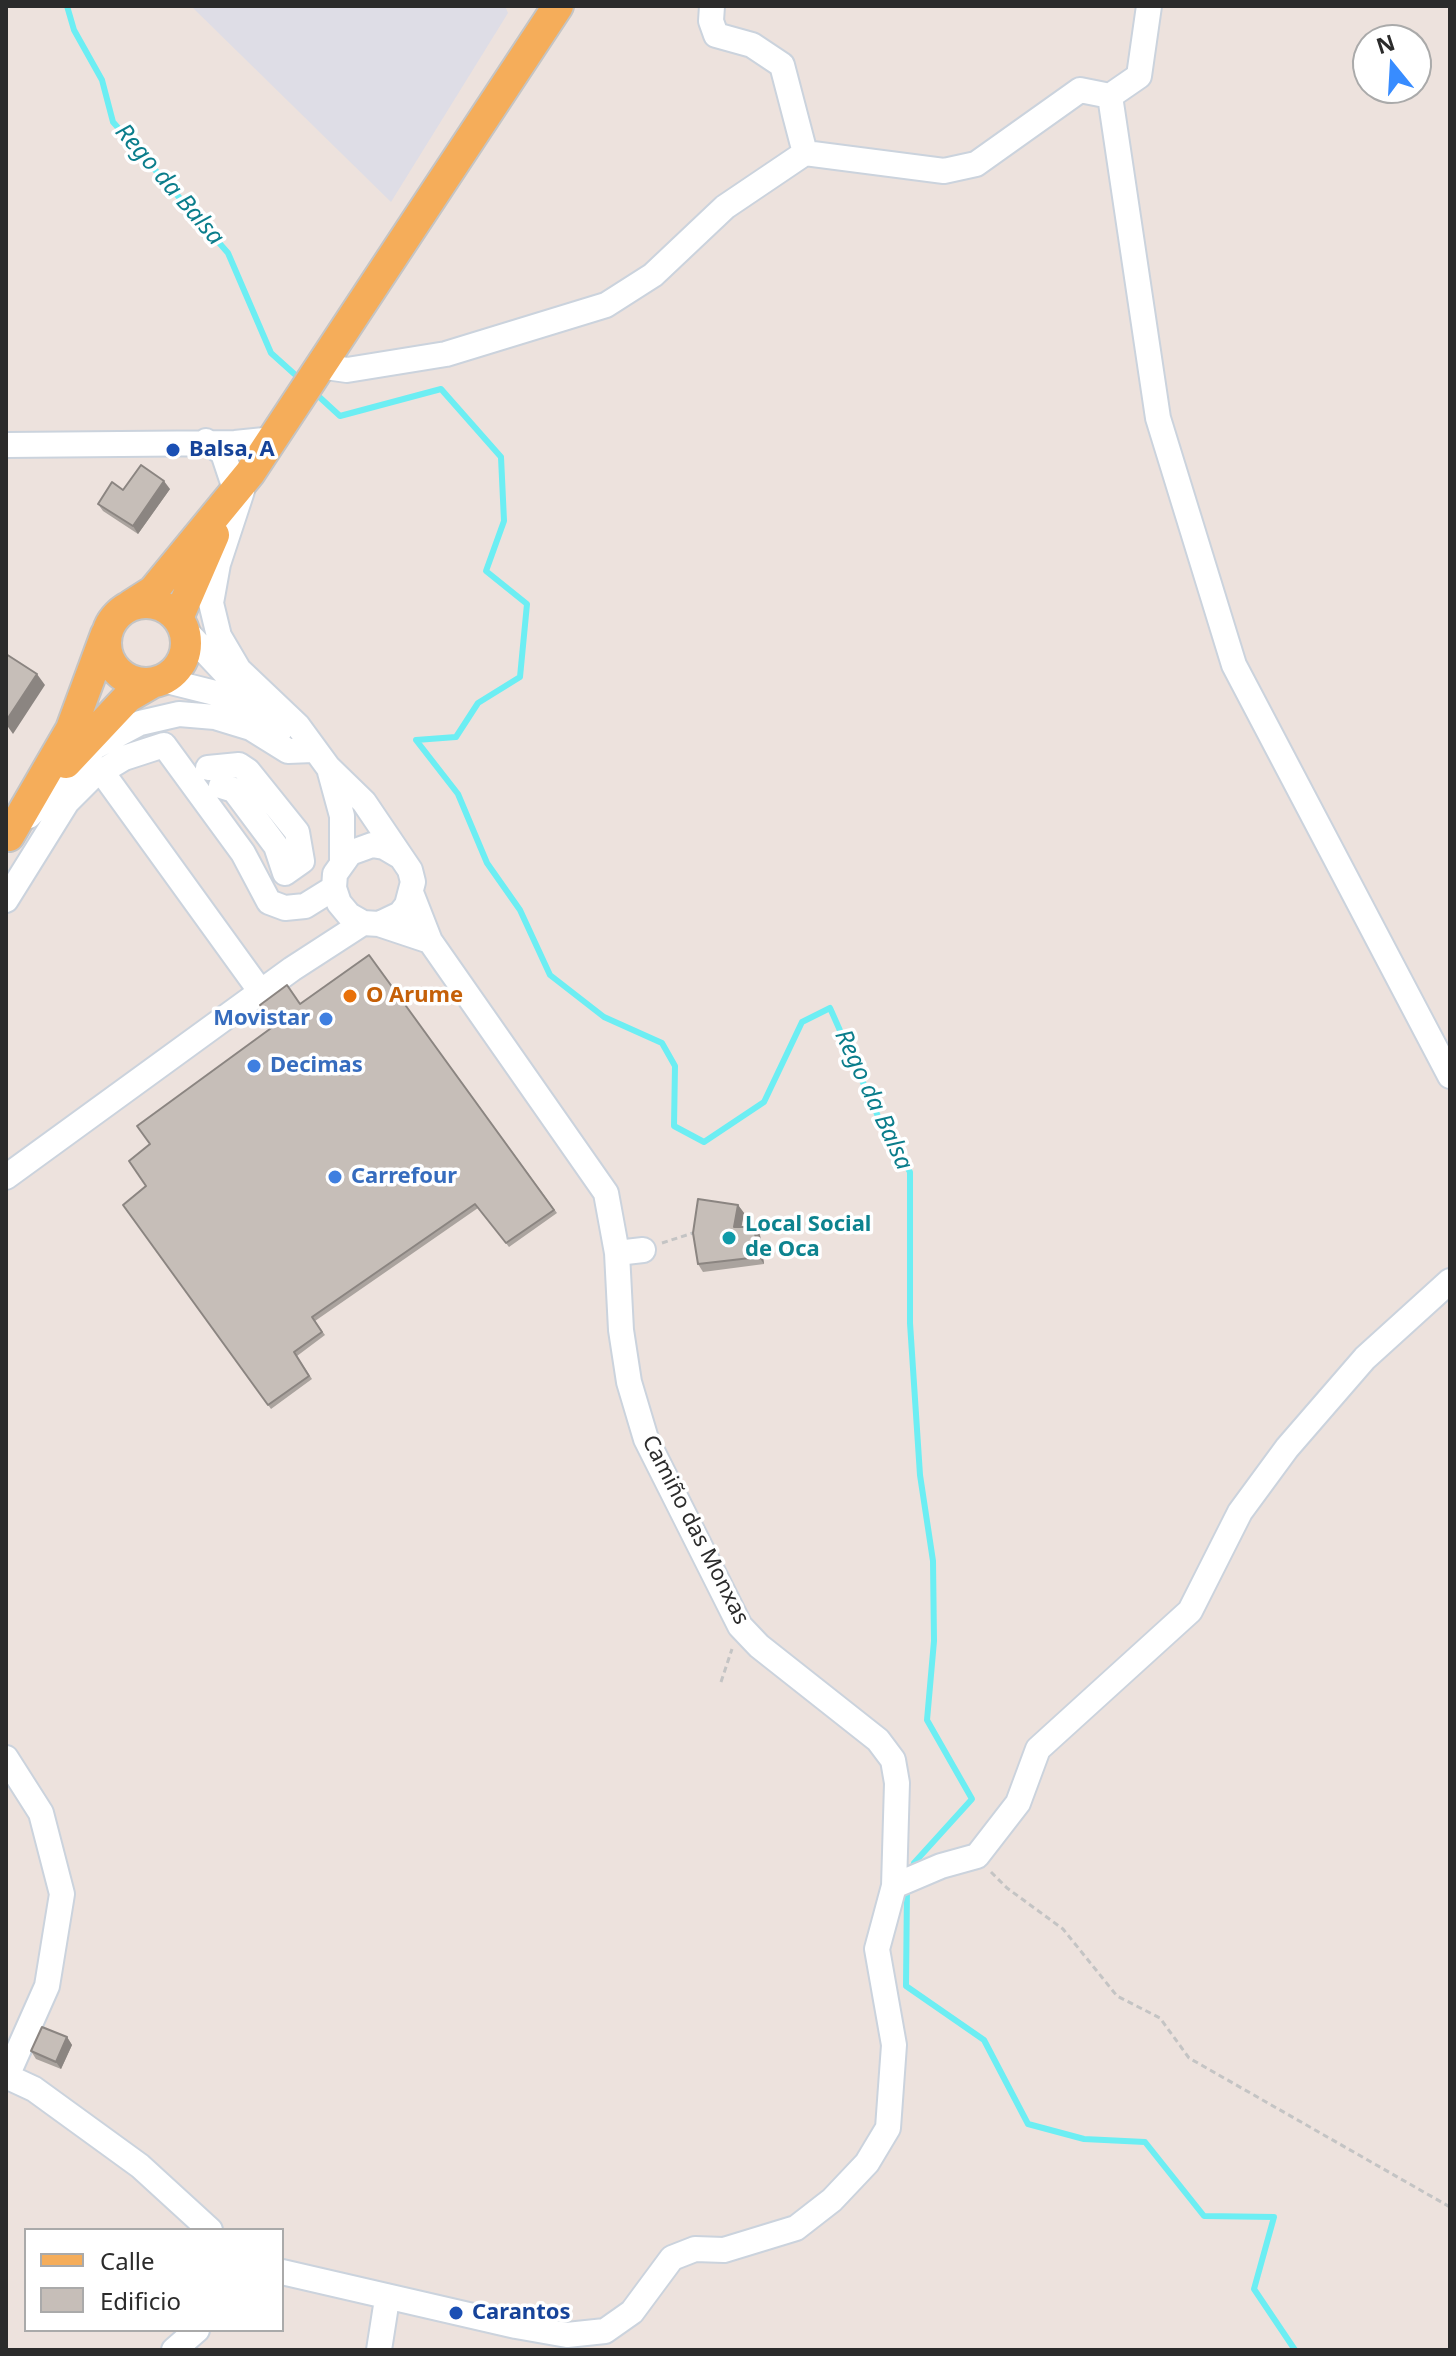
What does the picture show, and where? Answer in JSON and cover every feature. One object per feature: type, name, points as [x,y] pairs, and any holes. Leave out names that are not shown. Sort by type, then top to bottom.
[{"type":"main road","points":[[8,838],[71,729],[106,632],[120,611],[153,591],[243,482],[558,6]]},
{"type":"main road","points":[[8,838],[85,739],[128,697],[173,673],[185,654],[181,623],[201,559],[243,482]]},
{"type":"main road","points":[[131,605],[157,604],[181,623]]},
{"type":"main road","points":[[106,632],[105,646],[115,670],[138,683],[158,681]]},
{"type":"street","points":[[712,6],[711,21],[716,35],[752,45],[782,65],[805,153]]},
{"type":"street","points":[[319,366],[347,370],[446,354],[606,305],[653,275],[725,207],[805,153],[944,171],[976,164],[1080,90],[1110,96],[1139,76],[1149,6]]},
{"type":"street","points":[[1110,96],[1158,418],[1234,665],[1450,1076]]},
{"type":"street","points":[[6,445],[274,439]]},
{"type":"street","points":[[206,441],[223,453],[243,482],[218,564],[211,603],[219,636],[239,670],[298,726],[321,758],[340,805],[342,862],[334,888],[339,903],[349,915],[430,941]]},
{"type":"street","points":[[6,1177],[261,992],[371,923],[400,914],[412,895],[413,882],[404,860],[364,802],[321,758],[223,674],[181,623]]},
{"type":"street","points":[[158,681],[219,694],[251,709],[282,735],[321,758]]},
{"type":"street","points":[[8,838],[95,747],[140,723],[179,714],[215,717],[251,728],[288,751],[321,758]]},
{"type":"street","points":[[6,900],[67,802],[124,758],[164,745],[253,873],[269,902],[285,908],[305,906],[334,888]]},
{"type":"street","points":[[176,762],[195,759],[214,777],[285,873]]},
{"type":"street","points":[[214,777],[239,765],[248,771],[297,832],[302,861],[272,881],[262,881],[253,873]]},
{"type":"street","points":[[102,772],[261,992]]},
{"type":"street","points":[[342,862],[350,853],[372,845],[384,847],[404,860]]},
{"type":"street","name":"Camiño das Monxas","points":[[412,895],[430,941],[606,1193],[617,1253],[625,1356],[646,1439],[740,1626],[759,1646],[878,1740],[893,1760],[897,1783],[902,1882],[877,1949],[894,2045],[888,2128],[867,2163],[832,2200],[796,2228],[724,2250],[695,2249],[672,2258],[608,2341]]},
{"type":"street","points":[[617,1253],[643,1250]]},
{"type":"street","points":[[902,1882],[977,1856],[1018,1803],[1038,1749],[1190,1611],[1240,1512],[1287,1448],[1365,1358],[1450,1281]]},
{"type":"street","points":[[6,1758],[41,1813],[62,1894],[47,1986],[7,2076],[34,2089],[140,2166],[208,2228]]},
{"type":"street","points":[[284,2273],[387,2299],[608,2341]]},
{"type":"street","points":[[379,2350],[387,2299]]},
{"type":"street","points":[[174,2350],[195,2332]]},
{"type":"path","points":[[643,1250],[683,1233],[700,1231]]},
{"type":"path","points":[[721,1682],[740,1626]]},
{"type":"path","points":[[977,1856],[1007,1888],[1063,1929],[1117,1996],[1160,2018],[1189,2058],[1450,2207]]},
{"type":"shaded area","points":[[191,6],[505,6],[508,13],[391,202]]},
{"type":"building","points":[[141,465],[164,481],[133,526],[98,504],[112,482],[123,490]]},
{"type":"building","points":[[6,654],[37,674],[6,721]]},
{"type":"building","name":"Carrefour","points":[[369,955],[554,1210],[506,1243],[475,1204],[312,1317],[322,1332],[294,1352],[309,1376],[268,1405],[123,1205],[146,1186],[129,1161],[150,1144],[137,1126],[274,1026],[260,1005],[287,985],[300,1004]]},
{"type":"building","name":"Local Social de Oca","points":[[698,1199],[738,1205],[734,1227],[754,1227],[759,1257],[698,1264],[693,1233]]},
{"type":"building","points":[[42,2027],[67,2037],[56,2062],[31,2051]]},
{"type":"waterway","name":"Rego da Balsa","points":[[67,6],[74,30],[102,80],[113,122],[228,253],[271,353],[301,380]]},
{"type":"waterway","name":"Rego da Balsa","points":[[315,393],[340,416],[441,389],[501,457],[504,521],[486,571],[527,604],[520,677],[478,703],[456,737],[416,740],[458,794],[487,863],[520,910],[550,975],[604,1017],[662,1043],[675,1066],[674,1126],[704,1142],[764,1102],[802,1022],[830,1008],[885,1132],[910,1172],[910,1323],[920,1475],[933,1561],[934,1641],[927,1720],[972,1799],[914,1863],[911,1873]]},
{"type":"waterway","name":"Rego da Balsa","points":[[907,1887],[906,1986],[984,2040],[1028,2124],[1084,2139],[1145,2142],[1204,2216],[1274,2217],[1254,2289],[1295,2350]]},
{"type":"place","name":"Balsa, A","points":[[173,450]]},
{"type":"place","name":"O Arume","points":[[350,996]]},
{"type":"place","name":"Movistar","points":[[326,1019]]},
{"type":"place","name":"Decimas","points":[[254,1066]]},
{"type":"place","name":"Carrefour","points":[[335,1177]]},
{"type":"place","name":"Local Social de Oca","points":[[729,1238]]},
{"type":"place","name":"Carantos","points":[[456,2313]]}]
